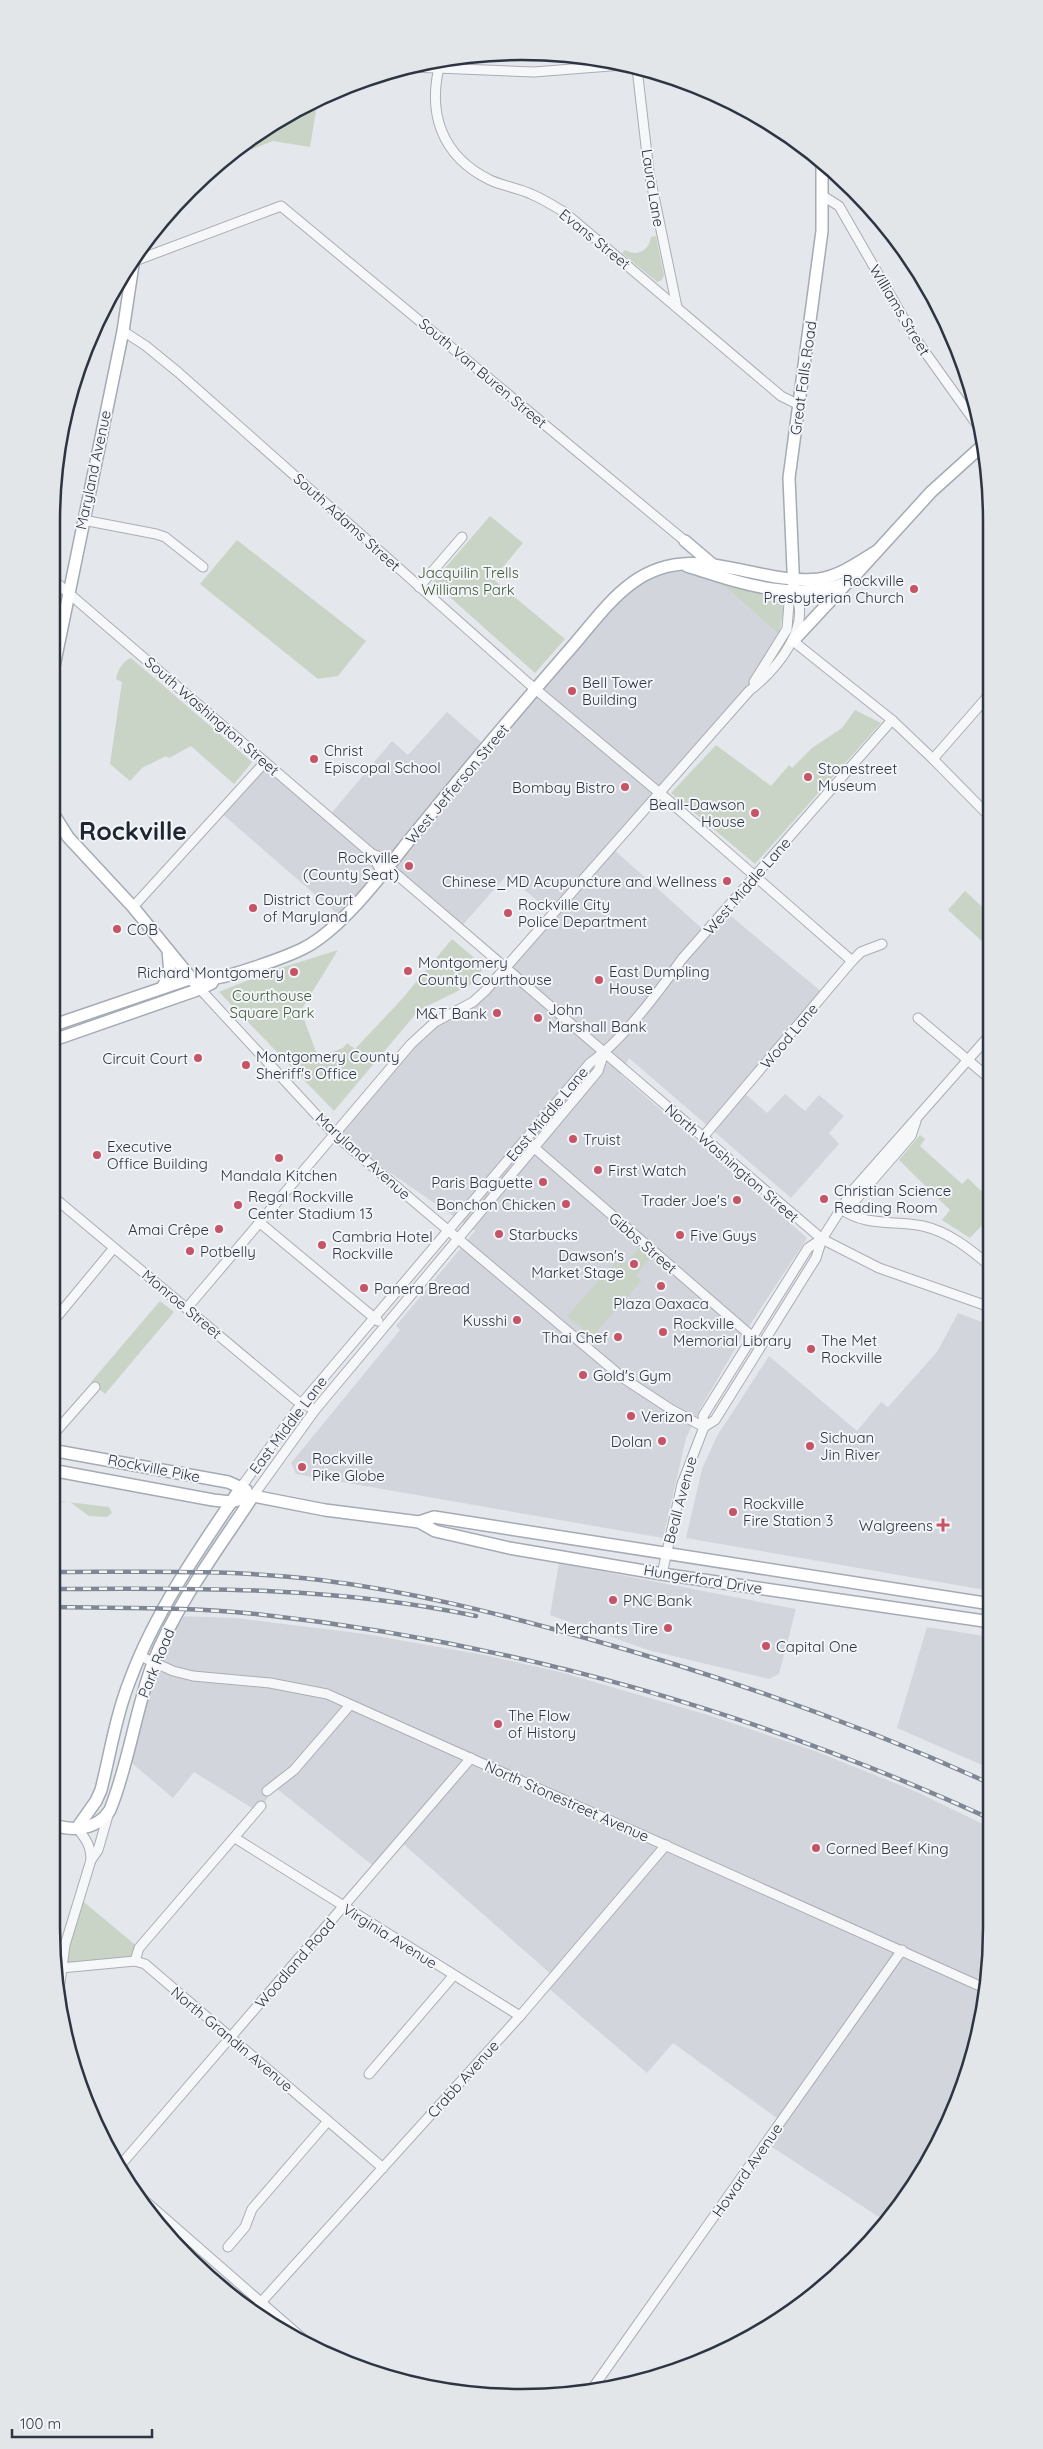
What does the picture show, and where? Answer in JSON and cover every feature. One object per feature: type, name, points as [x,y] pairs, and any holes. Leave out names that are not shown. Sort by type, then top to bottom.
[{"type":"main road","name":"Great Falls Road","points":[[794,592],[790,478],[817,274],[823,196],[822,172]]},
{"type":"main road","name":"Maryland Avenue","points":[[60,637],[123,331],[131,277]]},
{"type":"main road","points":[[793,641],[931,492],[977,450]]},
{"type":"main road","points":[[685,541],[712,564]]},
{"type":"main road","points":[[685,541],[686,554],[677,565],[769,590],[794,592],[831,589],[849,582]]},
{"type":"main road","name":"West Jefferson Street","points":[[60,1023],[192,978],[214,978],[278,960],[306,948],[336,924],[388,867],[536,689],[627,588],[652,572],[677,565],[702,562],[794,578],[820,578],[837,573],[877,551]]},
{"type":"main road","name":"Maryland Avenue","points":[[60,824],[68,837],[133,907],[200,989]]},
{"type":"main road","points":[[162,988],[170,974],[168,950]]},
{"type":"main road","name":"West Jefferson Street","points":[[60,1038],[200,989],[212,984],[214,978]]},
{"type":"main road","name":"Rockville Pike","points":[[60,1452],[242,1486]]},
{"type":"main road","name":"Rockville Pike","points":[[60,1472],[231,1502]]},
{"type":"main road","points":[[242,1486],[252,1496]]},
{"type":"main road","name":"East Middle Lane","points":[[231,1502],[242,1486]]},
{"type":"main road","name":"Hungerford Drive","points":[[231,1502],[252,1496],[325,1510],[419,1522],[435,1531],[508,1548],[662,1574],[983,1621]]},
{"type":"main road","name":"Park Road","points":[[110,1810],[153,1663],[176,1616],[252,1496]]},
{"type":"main road","name":"Park Road","points":[[77,1828],[96,1801],[101,1790],[129,1682],[140,1656],[170,1597],[231,1502]]},
{"type":"main road","name":"Hungerford Drive","points":[[419,1522],[434,1517],[983,1603]]},
{"type":"main road","points":[[60,1825],[90,1828],[105,1817],[110,1810]]},
{"type":"street","points":[[454,65],[534,72],[599,67]]},
{"type":"street","name":"Evans Street","points":[[439,68],[435,85],[437,120],[445,139],[464,163],[491,180],[531,194],[564,212],[781,396],[799,405]]},
{"type":"street","name":"Laura Lane","points":[[639,75],[648,172],[677,307]]},
{"type":"street","name":"Williams Street","points":[[823,196],[839,206],[914,338],[970,415]]},
{"type":"street","name":"South Van Buren Street","points":[[145,256],[281,206],[685,541]]},
{"type":"street","name":"South Adams Street","points":[[123,331],[146,346],[179,373],[419,587],[852,961]]},
{"type":"street","points":[[83,520],[165,537],[203,567]]},
{"type":"street","points":[[419,587],[462,537]]},
{"type":"street","name":"South Washington Street","points":[[60,586],[505,968]]},
{"type":"street","points":[[187,1308],[425,1030],[473,1002],[758,684],[793,641],[798,631],[800,602],[794,592]]},
{"type":"street","points":[[749,692],[788,629],[789,603],[794,592]]},
{"type":"street","points":[[793,641],[892,720],[933,758],[983,810]]},
{"type":"street","points":[[933,758],[983,702]]},
{"type":"street","name":"West Middle Lane","points":[[604,1053],[664,984],[682,959],[892,720]]},
{"type":"street","points":[[133,907],[265,762]]},
{"type":"street","name":"South Washington Street","points":[[372,854],[388,867]]},
{"type":"street","name":"Wood Lane","points":[[703,1137],[852,961],[862,952],[882,944]]},
{"type":"street","name":"North Washington Street","points":[[505,968],[822,1238],[878,1268],[983,1305]]},
{"type":"street","name":"Maryland Avenue","points":[[200,989],[334,1134],[629,1382],[672,1410],[704,1427]]},
{"type":"street","points":[[918,1018],[983,1073]]},
{"type":"street","name":"Beall Avenue","points":[[704,1427],[715,1420],[763,1344],[816,1258],[822,1238],[842,1208],[853,1203],[911,1136],[916,1121],[983,1043]]},
{"type":"street","name":"East Middle Lane","points":[[242,1486],[302,1403],[590,1064],[604,1053]]},
{"type":"street","name":"East Middle Lane","points":[[252,1496],[315,1410],[598,1071],[604,1053]]},
{"type":"street","name":"Gibbs Street","points":[[525,1140],[752,1338],[763,1344]]},
{"type":"street","name":"Monroe Street","points":[[60,1203],[296,1400],[315,1410]]},
{"type":"street","points":[[842,1208],[863,1220],[924,1226],[938,1231],[961,1242],[983,1260]]},
{"type":"street","points":[[259,1222],[385,1326]]},
{"type":"street","name":"Beall Avenue","points":[[662,1574],[682,1484],[704,1427],[703,1416],[808,1248],[822,1238]]},
{"type":"street","points":[[60,1313],[113,1249]]},
{"type":"street","points":[[60,1427],[95,1387]]},
{"type":"street","name":"North Stonestreet Avenue","points":[[140,1656],[153,1663],[193,1676],[305,1689],[350,1704],[979,1986]]},
{"type":"street","points":[[267,1791],[294,1770],[350,1704]]},
{"type":"street","name":"Woodland Road","points":[[124,2161],[471,1758]]},
{"type":"street","points":[[62,1968],[135,1961],[139,1948],[261,1806]]},
{"type":"street","points":[[91,1860],[98,1850],[110,1810]]},
{"type":"street","points":[[62,1964],[65,1944],[91,1860],[91,1849],[88,1841],[77,1828]]},
{"type":"street","name":"Virginia Avenue","points":[[234,1838],[520,2016]]},
{"type":"street","name":"Crabb Avenue","points":[[257,2306],[520,2016],[666,1845]]},
{"type":"street","name":"Howard Avenue","points":[[597,2383],[902,1950]]},
{"type":"street","name":"North Grandin Avenue","points":[[135,1961],[145,1964],[383,2168]]},
{"type":"street","points":[[369,2074],[454,1976]]},
{"type":"street","points":[[228,2248],[245,2227],[252,2209],[328,2121]]},
{"type":"street","points":[[166,2221],[254,2303]]},
{"type":"shaded area","points":[[673,566],[720,582],[780,636],[749,691],[612,848],[706,932],[725,911],[824,994],[742,1091],[767,1113],[785,1094],[805,1111],[819,1095],[844,1116],[829,1133],[839,1144],[791,1198],[629,1058],[621,1075],[807,1238],[744,1334],[701,1407],[686,1438],[663,1538],[296,1474],[291,1463],[400,1330],[396,1326],[475,1231],[334,1134],[425,1030],[473,1002],[553,914],[507,875],[459,929],[388,867],[342,918],[220,812],[265,762],[329,816],[392,741],[408,755],[447,712],[487,747],[622,593]]},
{"type":"shaded area","points":[[958,1313],[983,1322],[983,1590],[686,1538],[702,1469],[717,1436],[769,1356],[857,1431],[881,1402],[898,1415],[888,1407],[937,1352]]},
{"type":"shaded area","points":[[559,1563],[796,1609],[779,1674],[769,1679],[648,1650],[550,1615]]},
{"type":"shaded area","points":[[177,1616],[236,1618],[365,1634],[484,1655],[560,1672],[708,1715],[815,1751],[917,1792],[983,1824],[983,1928],[979,1988],[974,2018],[959,2076],[935,2132],[905,2184],[880,2218],[766,2143],[781,2121],[673,2043],[647,2073],[546,1986],[553,1976],[400,1841],[376,1868],[276,1788],[257,1811],[194,1772],[173,1798],[126,1758],[134,1729]]},
{"type":"shaded area","points":[[927,1627],[983,1636],[983,1766],[897,1728]]},
{"type":"green space","points":[[316,108],[310,147],[273,141],[246,152],[291,122]]},
{"type":"green space","points":[[656,236],[664,275],[662,280],[657,282],[622,253],[625,250],[634,253],[642,251],[648,246],[651,237]]},
{"type":"green space","name":"Jacquilin Trells Williams Park","points":[[490,516],[523,543],[493,579],[565,639],[535,673],[433,582]]},
{"type":"green space","points":[[237,540],[366,641],[338,676],[318,679],[200,584]]},
{"type":"green space","points":[[720,582],[779,598],[784,608],[779,635]]},
{"type":"green space","points":[[131,658],[252,762],[234,784],[191,746],[169,758],[166,756],[142,768],[130,781],[110,764],[122,682],[116,679],[121,666]]},
{"type":"green space","name":"Beall-Dawson House","points":[[855,710],[881,723],[755,864],[671,793],[716,745],[771,786],[789,765],[792,768],[812,748],[842,728]]},
{"type":"green space","points":[[965,891],[983,908],[983,942],[948,910]]},
{"type":"green space","name":"Courthouse Square Park","points":[[452,939],[485,967],[470,985],[419,1010],[334,1111],[219,992],[268,972],[338,950],[303,1007],[302,1014],[318,1057],[343,1048],[347,1043],[355,1049],[402,999]]},
{"type":"green space","points":[[920,1135],[925,1139],[920,1146],[962,1184],[968,1178],[981,1191],[983,1189],[983,1224],[970,1238],[942,1220],[950,1210],[899,1160]]},
{"type":"green space","points":[[640,1247],[651,1257],[636,1275],[642,1280],[592,1337],[567,1316],[618,1259],[625,1264]]},
{"type":"green space","points":[[160,1301],[174,1312],[105,1394],[91,1382]]},
{"type":"green space","points":[[70,1502],[109,1507],[112,1513],[107,1517],[89,1516]]},
{"type":"green space","points":[[79,1898],[139,1948],[135,1961],[62,1968]]},
{"type":"railway","points":[[60,1572],[186,1572],[287,1576],[386,1590],[452,1604],[582,1637],[738,1685],[840,1721],[983,1780]]},
{"type":"railway","points":[[60,1589],[211,1589],[317,1594],[423,1606],[476,1616]]},
{"type":"railway","points":[[60,1607],[179,1609],[256,1614],[351,1626],[446,1643],[539,1663],[632,1687],[724,1715],[814,1746],[903,1781],[983,1816]]},
{"type":"place","name":"Rockville Presbyterian Church","points":[[914,589]]},
{"type":"place","name":"Bell Tower Building","points":[[572,691]]},
{"type":"place","name":"Christ Episcopal School","points":[[314,759]]},
{"type":"place","name":"Stonestreet Museum","points":[[808,777]]},
{"type":"place","name":"Bombay Bistro","points":[[625,787]]},
{"type":"place","name":"Beall-Dawson House","points":[[755,813]]},
{"type":"place","name":"Rockville (County Seat)","points":[[409,866]]},
{"type":"place","name":"Chinese_MD Acupuncture and Wellness","points":[[727,881]]},
{"type":"place","name":"District Court of Maryland","points":[[253,908]]},
{"type":"place","name":"Rockville City Police Department","points":[[508,913]]},
{"type":"place","name":"COB","points":[[117,929]]},
{"type":"place","name":"Montgomery County Courthouse","points":[[408,971]]},
{"type":"place","name":"Richard Montgomery","points":[[294,972]]},
{"type":"place","name":"East Dumpling House","points":[[599,980]]},
{"type":"place","name":"M&T Bank","points":[[497,1013]]},
{"type":"place","name":"John Marshall Bank","points":[[538,1018]]},
{"type":"place","name":"Circuit Court","points":[[198,1058]]},
{"type":"place","name":"Montgomery County Sheriff's Office","points":[[246,1065]]},
{"type":"place","name":"Truist","points":[[573,1139]]},
{"type":"place","name":"Executive Office Building","points":[[97,1155]]},
{"type":"place","name":"Mandala Kitchen","points":[[279,1158]]},
{"type":"place","name":"First Watch","points":[[598,1170]]},
{"type":"place","name":"Paris Baguette","points":[[543,1182]]},
{"type":"place","name":"Christian Science Reading Room","points":[[824,1199]]},
{"type":"place","name":"Trader Joe's","points":[[737,1200]]},
{"type":"place","name":"Bonchon Chicken","points":[[566,1204]]},
{"type":"place","name":"Regal Rockville Center Stadium 13","points":[[238,1205]]},
{"type":"place","name":"Amai Crêpe","points":[[219,1229]]},
{"type":"place","name":"Starbucks","points":[[499,1234]]},
{"type":"place","name":"Five Guys","points":[[680,1235]]},
{"type":"place","name":"Cambria Hotel Rockville","points":[[322,1245]]},
{"type":"place","name":"Potbelly","points":[[190,1251]]},
{"type":"place","name":"Dawson's Market Stage","points":[[634,1264]]},
{"type":"place","name":"Plaza Oaxaca","points":[[661,1286]]},
{"type":"place","name":"Panera Bread","points":[[364,1288]]},
{"type":"place","name":"Kusshi","points":[[517,1320]]},
{"type":"place","name":"Rockville Memorial Library","points":[[663,1332]]},
{"type":"place","name":"Thai Chef","points":[[618,1337]]},
{"type":"place","name":"The Met Rockville","points":[[811,1349]]},
{"type":"place","name":"Gold's Gym","points":[[583,1375]]},
{"type":"place","name":"Verizon","points":[[631,1416]]},
{"type":"place","name":"Dolan","points":[[662,1441]]},
{"type":"place","name":"Sichuan Jin River","points":[[810,1446]]},
{"type":"place","name":"Rockville Pike Globe","points":[[302,1467]]},
{"type":"place","name":"Rockville Fire Station 3","points":[[733,1512]]},
{"type":"place","name":"Walgreens","points":[[943,1525]]},
{"type":"place","name":"PNC Bank","points":[[613,1600]]},
{"type":"place","name":"Merchants Tire","points":[[668,1628]]},
{"type":"place","name":"Capital One","points":[[766,1646]]},
{"type":"place","name":"The Flow of History","points":[[498,1724]]},
{"type":"place","name":"Corned Beef King","points":[[816,1848]]},
{"type":"district","name":"Rockville","points":[[133,830]]}]
